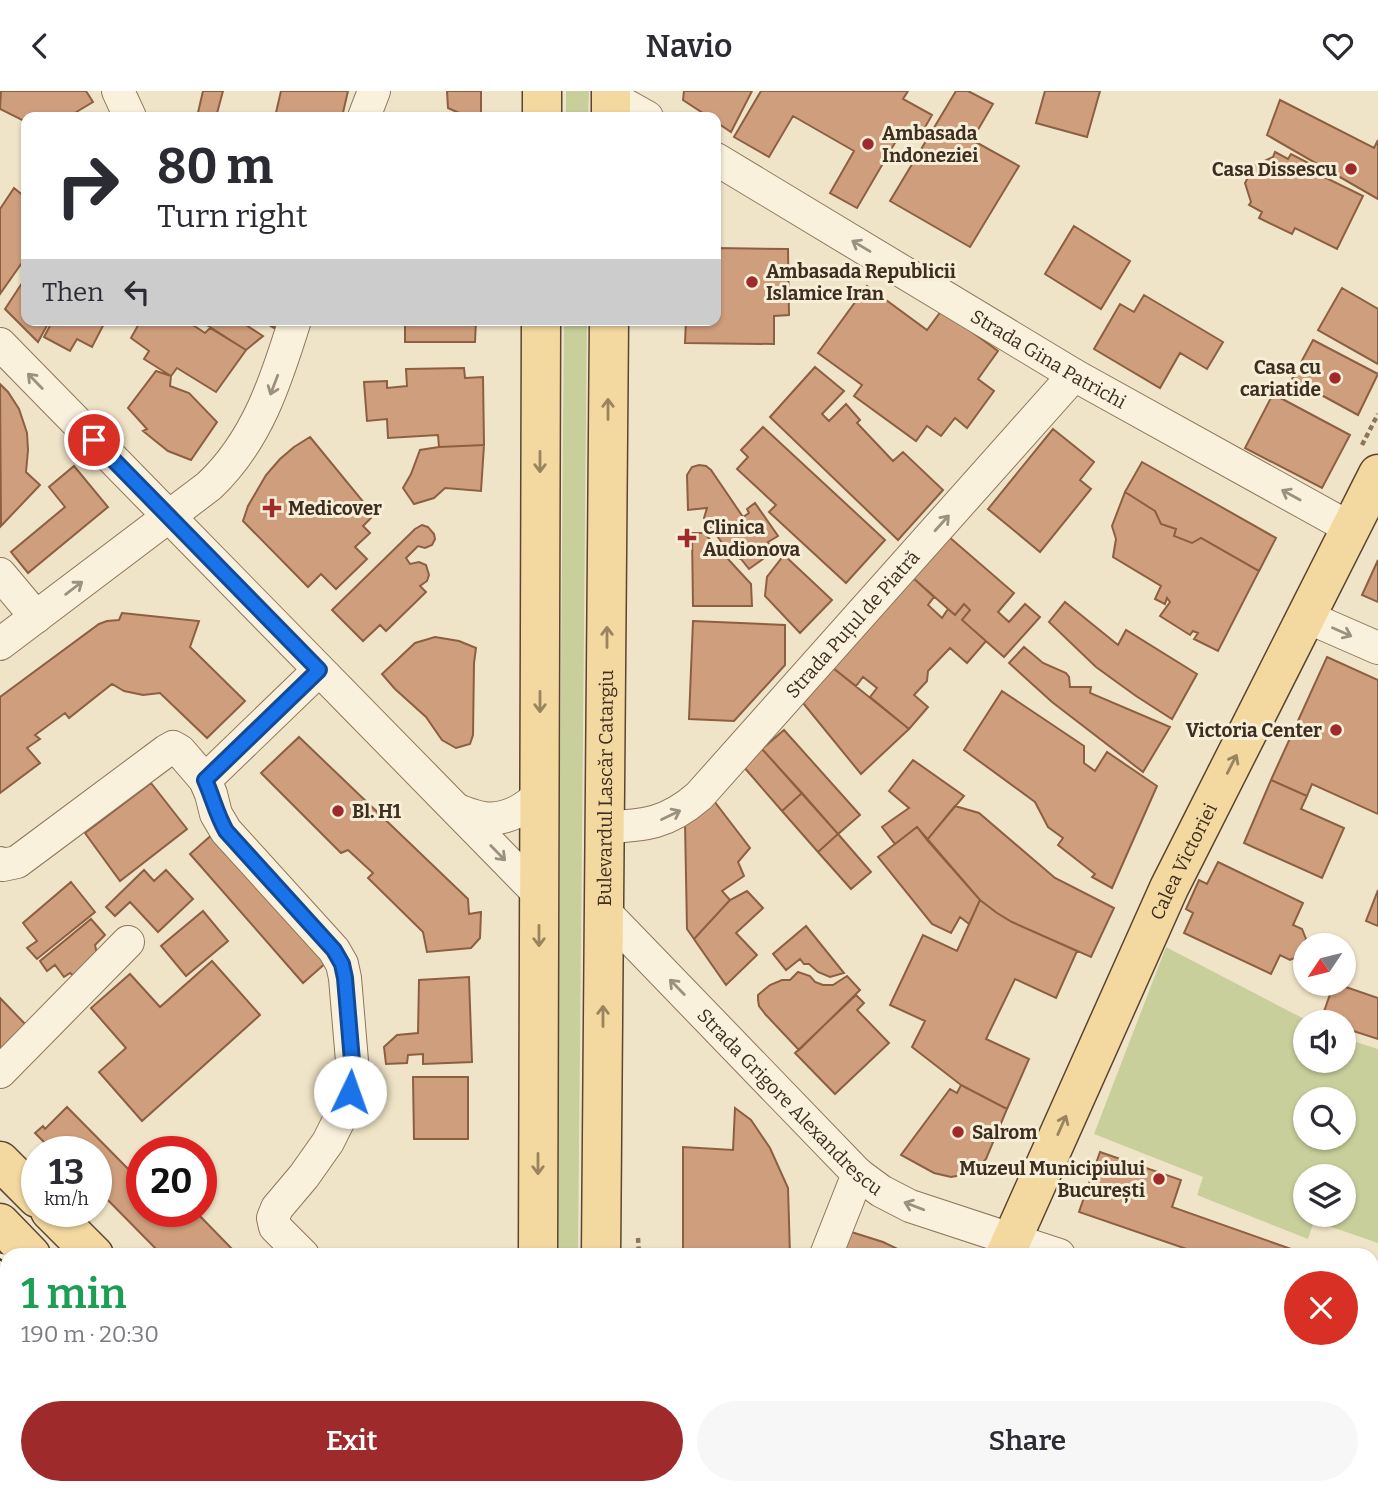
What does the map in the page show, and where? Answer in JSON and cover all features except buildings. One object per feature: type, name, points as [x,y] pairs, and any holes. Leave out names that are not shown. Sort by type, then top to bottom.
[{"type":"main road","points":[[542,91],[542,112]]},
{"type":"main road","points":[[538,1248],[541,326]]},
{"type":"main road","name":"Bulevardul Lascăr Catargiu","points":[[601,1248],[609,326]]},
{"type":"main road","name":"Calea Victoriei","points":[[1008,1247],[1169,888],[1378,474]]},
{"type":"main road","points":[[0,1161],[21,1182]]},
{"type":"main road","points":[[0,1223],[23,1248]]},
{"type":"main road","points":[[66,1227],[87,1248]]},
{"type":"street","points":[[118,91],[128,112]]},
{"type":"street","points":[[366,112],[374,91]]},
{"type":"street","points":[[611,102],[635,112]]},
{"type":"street","name":"Strada Gina Patrichi","points":[[721,162],[1074,375],[1350,528]]},
{"type":"street","points":[[0,644],[169,517],[225,471],[238,454],[275,384],[293,326]]},
{"type":"street","points":[[0,344],[539,894]]},
{"type":"street","name":"Strada Puțul de Piatră","points":[[605,827],[656,822],[685,808],[699,796],[1074,375]]},
{"type":"street","points":[[0,573],[36,617]]},
{"type":"street","points":[[1307,617],[1378,648]]},
{"type":"street","points":[[205,780],[319,670]]},
{"type":"street","points":[[0,863],[3,865],[17,862],[173,747],[180,751],[205,780],[216,814],[226,831],[334,950],[342,964],[345,978],[353,1073],[350,1092],[328,1142],[277,1208],[273,1218],[275,1227],[296,1248]]},
{"type":"street","points":[[457,810],[485,818],[503,817],[531,803],[540,795]]},
{"type":"street","name":"Strada Grigore Alexandrescu","points":[[603,910],[858,1174],[881,1191],[911,1206],[1008,1247]]},
{"type":"street","points":[[0,1072],[128,942]]},
{"type":"street","points":[[829,1248],[858,1174]]},
{"type":"green space","points":[[566,91],[589,91],[588,112],[566,112]]},
{"type":"green space","points":[[564,326],[587,326],[578,1248],[556,1248]]},
{"type":"green space","points":[[1166,947],[1293,1013],[1293,1073],[1356,1073],[1356,1042],[1378,1049],[1378,1243],[1331,1227],[1356,1227],[1356,1164],[1293,1164],[1293,1227],[1312,1227],[1308,1239],[1197,1195],[1203,1177],[1094,1134]]},
{"type":"place","name":"Ambasada Indoneziei","points":[[868,144]]},
{"type":"place","name":"Casa Dissescu","points":[[1351,169]]},
{"type":"place","name":"Ambasada Republicii Islamice Iran","points":[[752,282]]},
{"type":"place","name":"Casa cu cariatide","points":[[1335,378]]},
{"type":"place","name":"Medicover","points":[[272,508]]},
{"type":"place","name":"Clinica Audionova","points":[[687,538]]},
{"type":"place","name":"Victoria Center","points":[[1336,730]]},
{"type":"place","name":"Bl. H1","points":[[338,811]]},
{"type":"place","name":"Salrom","points":[[958,1132]]},
{"type":"place","name":"Muzeul Municipiului București","points":[[1159,1179]]},
{"type":"route","points":[[94,440],[319,670],[205,780],[216,814],[226,831],[334,950],[342,964],[353,1073],[350,1092]]}]
